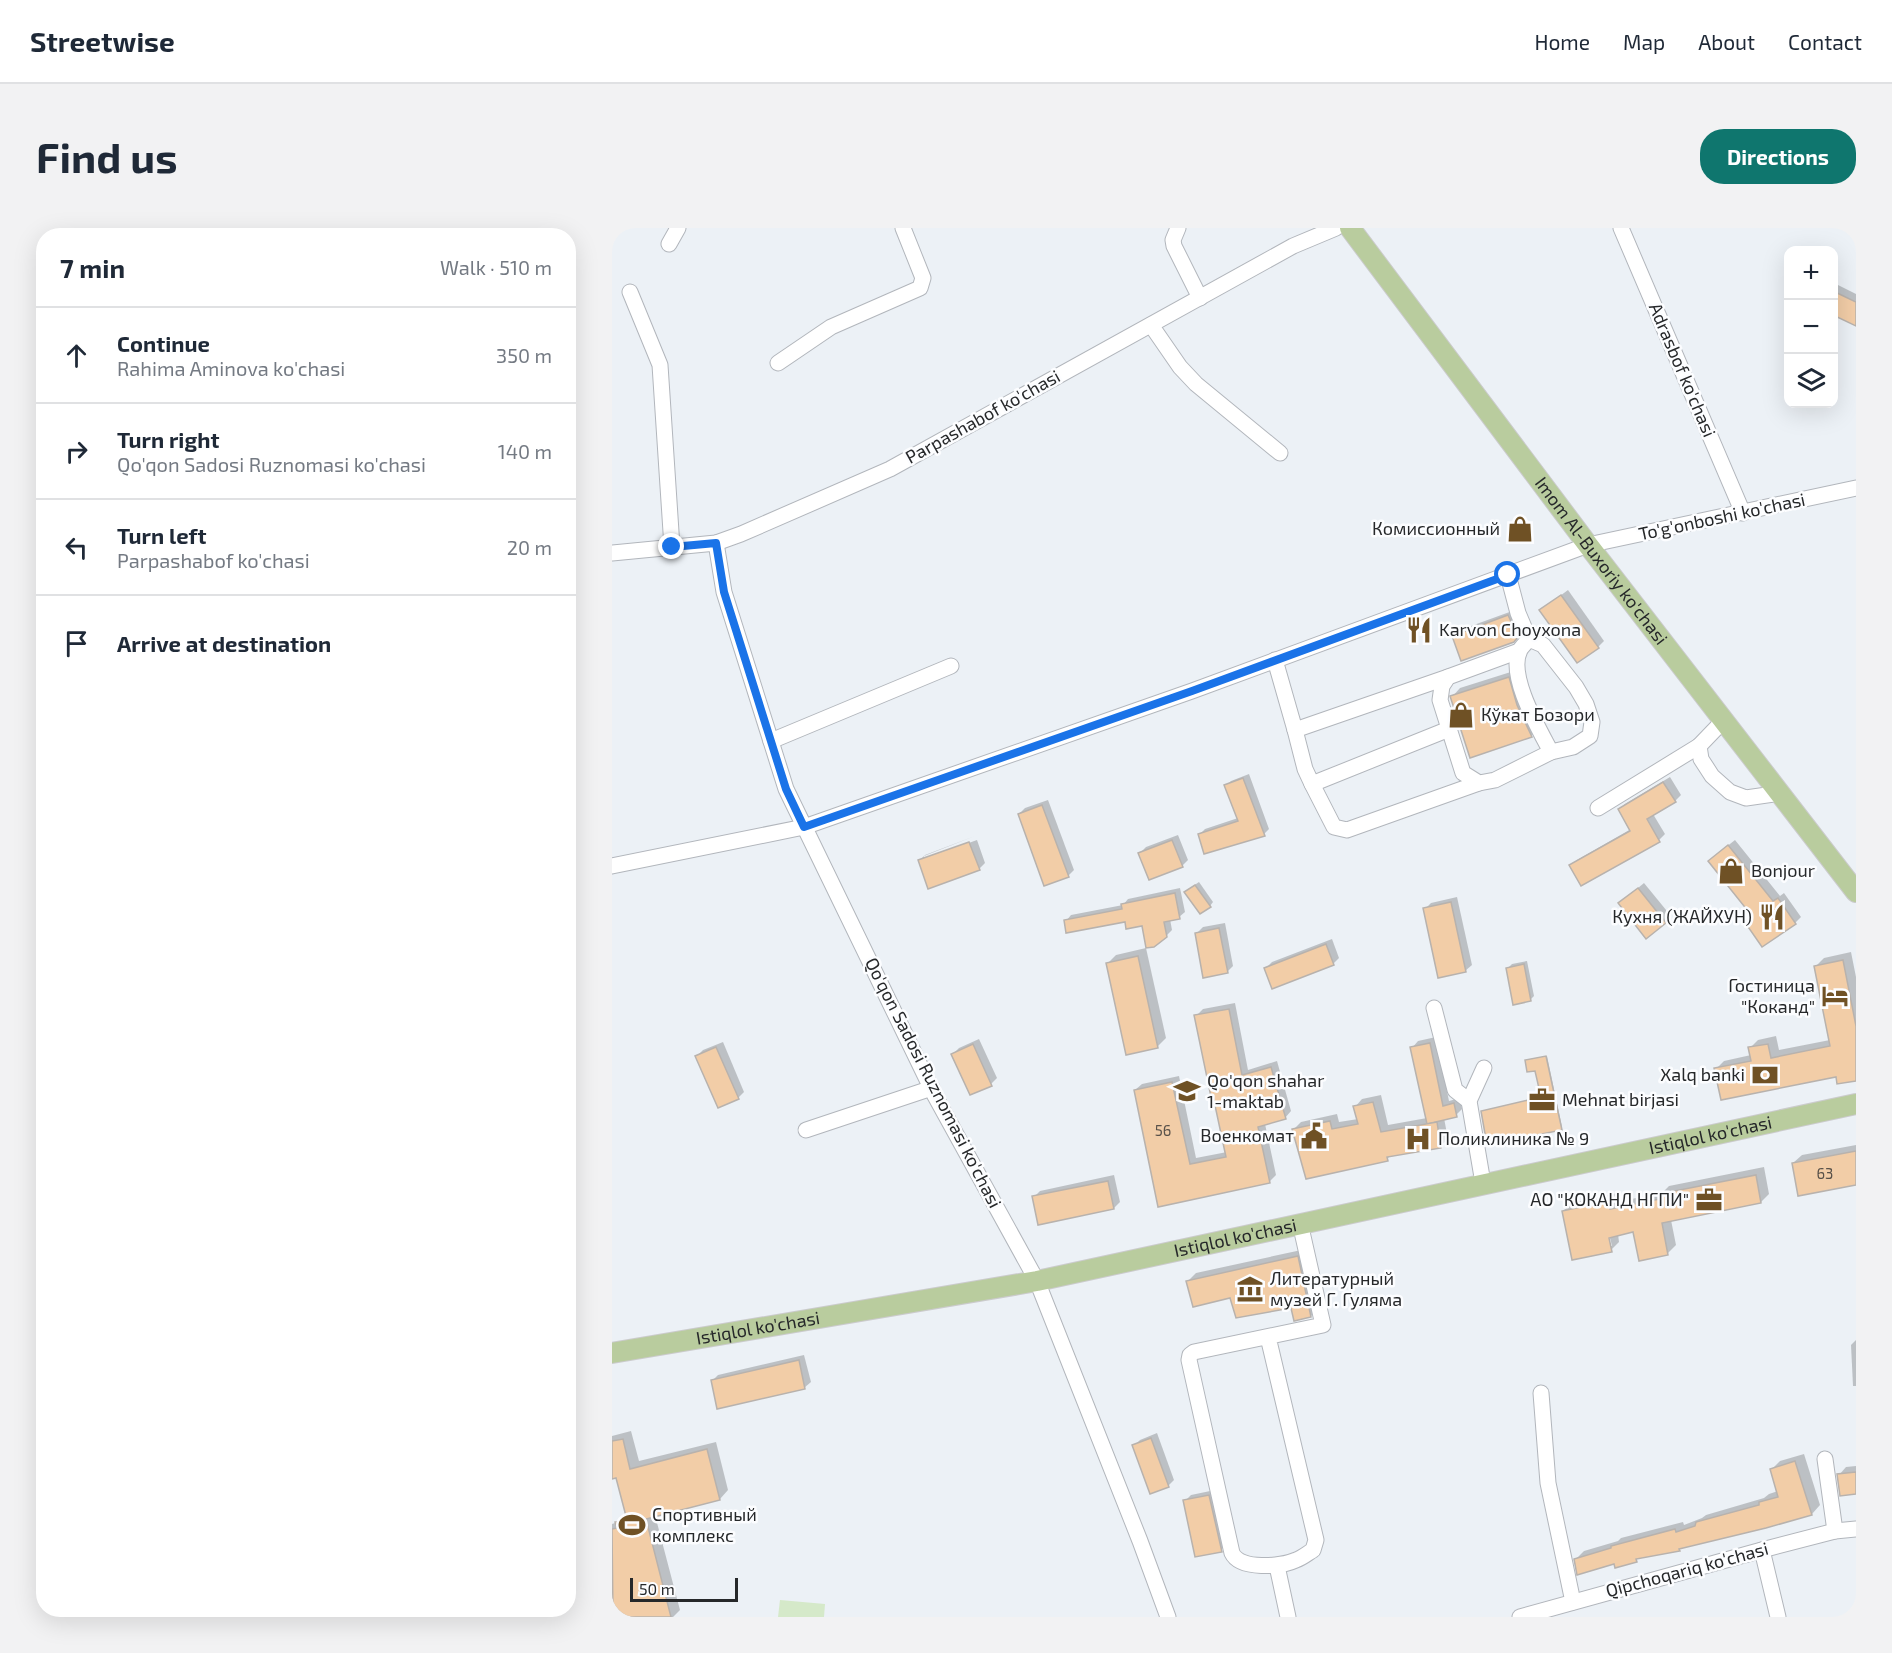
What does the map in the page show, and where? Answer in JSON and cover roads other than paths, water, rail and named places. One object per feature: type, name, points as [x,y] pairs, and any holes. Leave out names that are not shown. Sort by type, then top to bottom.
[{"type":"main road","name":"Imom Al-Buxoriy ko'chasi","points":[[1350,228],[1588,545],[1856,891]]},
{"type":"main road","name":"Istiqlol ko'chasi","points":[[612,1353],[1037,1281],[1856,1104]]},
{"type":"street","points":[[669,243],[678,228]]},
{"type":"street","points":[[778,363],[831,327],[920,288],[923,278],[903,228]]},
{"type":"street","points":[[1178,228],[1173,240],[1174,246],[1200,298]]},
{"type":"street","name":"Parpashabof ko'chasi","points":[[612,553],[716,543],[890,469],[1293,246],[1336,228]]},
{"type":"street","name":"Adrasbof ko'chasi","points":[[1621,228],[1743,513]]},
{"type":"street","points":[[630,292],[660,365],[672,547]]},
{"type":"street","points":[[1151,325],[1180,366],[1196,384],[1280,453]]},
{"type":"street","name":"To'g'onboshi ko'chasi","points":[[612,866],[804,827],[1275,660],[1588,545],[1856,488]]},
{"type":"street","name":"Qo'qon Sadosi Ruznomasi ko'chasi","points":[[716,543],[724,592],[786,789],[932,1088],[1037,1281],[1168,1617]]},
{"type":"street","points":[[1508,575],[1524,645],[1517,671],[1531,712],[1551,752]]},
{"type":"street","points":[[1275,660],[1305,769],[1334,827],[1347,831],[1479,783],[1495,780],[1551,752],[1573,747],[1590,736],[1592,722],[1576,687],[1543,645],[1524,645],[1448,677],[1295,730]]},
{"type":"street","points":[[771,741],[951,666]]},
{"type":"street","points":[[1448,677],[1442,686],[1440,700],[1463,773],[1479,783]]},
{"type":"street","points":[[1598,808],[1699,746],[1724,720]]},
{"type":"street","points":[[1312,784],[1449,729]]},
{"type":"street","points":[[1699,746],[1701,759],[1712,777],[1730,792],[1746,798],[1781,793]]},
{"type":"street","points":[[1434,1008],[1455,1090],[1469,1101]]},
{"type":"street","points":[[1483,1183],[1469,1101],[1484,1068]]},
{"type":"street","points":[[806,1130],[932,1088]]},
{"type":"street","points":[[1268,1337],[1316,1540],[1313,1550],[1297,1560],[1277,1566],[1243,1563],[1235,1560],[1232,1554],[1189,1360],[1190,1355],[1194,1352],[1268,1337],[1323,1326],[1300,1223]]},
{"type":"street","points":[[1541,1394],[1548,1483],[1573,1602]]},
{"type":"street","points":[[1825,1459],[1836,1531]]},
{"type":"street","name":"Qipchoqariq ko'chasi","points":[[1520,1617],[1762,1550],[1836,1531],[1856,1529]]},
{"type":"street","points":[[1762,1550],[1778,1617]]},
{"type":"street","points":[[1277,1566],[1288,1617]]},
{"type":"place","name":"Комиссионный","points":[[1520,529]]},
{"type":"place","name":"Karvon Choyxona","points":[[1419,630]]},
{"type":"place","name":"Кўкат Бозори","points":[[1461,715]]},
{"type":"place","name":"Bonjour","points":[[1731,871]]},
{"type":"place","name":"Кухня (ЖАЙХУН)","points":[[1772,917]]},
{"type":"place","name":"Гостиница \"Коканд\"","points":[[1835,996]]},
{"type":"place","name":"Xalq banki","points":[[1765,1075]]},
{"type":"place","name":"Qo'qon shahar 1-maktab","points":[[1187,1091]]},
{"type":"place","name":"Mehnat birjasi","points":[[1542,1100]]},
{"type":"place","name":"Военкомат","points":[[1314,1136]]},
{"type":"place","name":"Поликлиника № 9","points":[[1418,1139]]},
{"type":"place","name":"АО \"КОКАНД НГПИ\"","points":[[1709,1200]]},
{"type":"place","name":"Литературный музей Г. Гуляма","points":[[1250,1289]]},
{"type":"place","name":"Спортивный комплекс","points":[[632,1525]]}]
